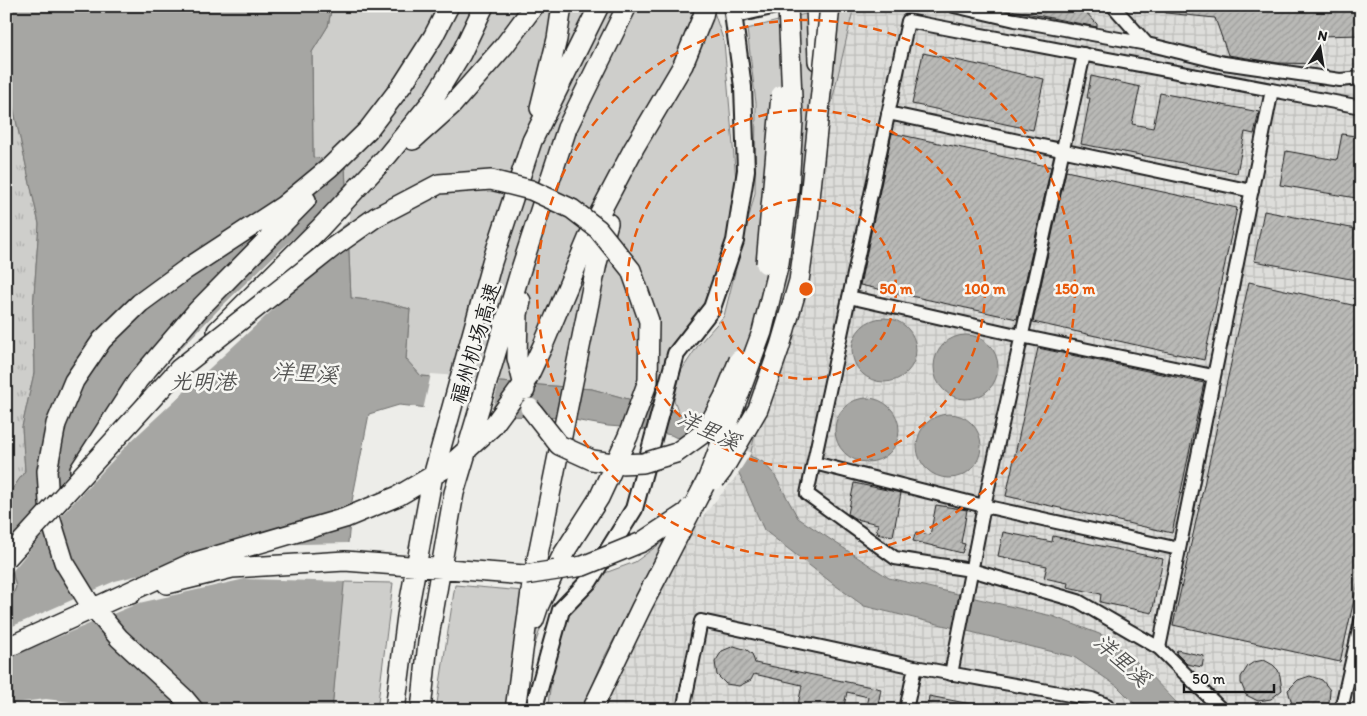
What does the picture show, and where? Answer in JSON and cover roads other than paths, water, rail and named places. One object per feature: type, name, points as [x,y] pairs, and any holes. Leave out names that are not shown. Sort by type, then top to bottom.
[{"type":"highway","points":[[66,492],[138,380],[197,311],[319,188],[368,130],[403,84],[433,38],[448,6]]},
{"type":"highway","points":[[6,559],[179,369],[320,228],[388,155],[432,101],[461,54],[484,6]]},
{"type":"highway","points":[[320,228],[452,105],[504,46],[534,6]]},
{"type":"highway","points":[[532,141],[557,39],[562,6]]},
{"type":"highway","name":"福州机场高速","points":[[395,710],[407,616],[432,480],[492,262],[532,141],[599,6]]},
{"type":"highway","name":"福州机场高速","points":[[420,710],[428,642],[454,493],[518,279],[567,128],[628,6]]},
{"type":"highway","points":[[6,648],[192,563],[345,518],[398,496],[449,466],[492,427],[527,379],[595,222],[634,148],[683,66],[703,16],[705,6]]},
{"type":"highway","points":[[535,229],[518,314],[517,358],[530,408],[559,445],[592,460],[619,464],[643,463],[676,452],[705,432],[724,397],[748,336],[767,258],[782,99],[776,6]]},
{"type":"highway","points":[[592,710],[641,608],[708,478],[762,332],[779,263],[789,188],[793,121],[788,6]]},
{"type":"highway","points":[[816,6],[818,127]]},
{"type":"highway","points":[[118,597],[232,568],[345,561],[525,575],[583,566],[642,542],[686,513],[722,471],[758,409],[780,346],[798,281],[808,217],[830,6]]},
{"type":"highway","points":[[194,710],[184,698],[119,638],[88,601],[64,562],[50,517],[47,471],[56,424],[74,380],[102,340],[140,303],[185,270],[284,206],[329,168],[368,130]]},
{"type":"highway","points":[[515,710],[532,584],[597,263],[612,205],[634,148]]},
{"type":"highway","points":[[179,369],[332,248],[376,217],[439,184],[491,180],[531,190],[572,209],[598,229],[631,270],[649,321],[648,381],[628,436],[599,498],[562,556],[539,605],[526,643],[519,677]]},
{"type":"main road","points":[[537,710],[536,700],[562,610],[589,581],[634,509],[676,354],[712,308],[735,241],[746,170],[743,87],[732,12]]},
{"type":"lane","points":[[732,12],[782,6]]},
{"type":"lane","points":[[954,6],[1015,20],[1147,44],[1224,63],[1340,80],[1361,78]]},
{"type":"lane","points":[[1113,6],[1147,44]]},
{"type":"lane","points":[[1222,710],[1159,648],[1078,601],[971,570],[895,558],[807,494],[908,21],[1361,107]]},
{"type":"lane","points":[[951,674],[984,506],[1084,54]]},
{"type":"lane","points":[[1159,648],[1272,90]]},
{"type":"lane","points":[[888,113],[1252,191]]},
{"type":"lane","points":[[849,297],[1021,336],[1213,376]]},
{"type":"lane","points":[[814,463],[984,506],[1179,549]]},
{"type":"lane","points":[[684,710],[701,621],[915,667],[1092,699],[1107,706],[1110,710]]},
{"type":"lane","points":[[1341,710],[1361,621]]},
{"type":"lane","points":[[906,710],[915,667]]},
{"type":"water","name":"光明港","points":[[6,6],[332,6],[328,26],[312,52],[313,157],[345,165],[351,298],[383,302],[410,309],[406,359],[421,376],[592,389],[679,413],[763,462],[774,474],[798,518],[889,578],[1052,616],[1102,635],[1137,662],[1184,710],[1141,710],[1117,686],[1074,657],[864,606],[764,530],[739,473],[733,466],[671,435],[563,418],[509,416],[399,405],[369,414],[352,501],[332,710],[6,710],[6,613],[16,587],[6,547],[6,498],[25,471],[22,427],[34,373],[33,309],[39,224],[6,75]]},
{"type":"water","points":[[878,318],[890,318],[907,327],[914,338],[916,350],[914,362],[907,373],[890,382],[878,382],[866,377],[857,368],[852,356],[852,344],[857,332],[866,323]]},
{"type":"water","points":[[960,335],[972,335],[989,344],[996,355],[998,367],[996,379],[989,390],[972,399],[960,399],[948,394],[939,385],[934,373],[934,361],[939,349],[948,340]]},
{"type":"water","points":[[861,398],[873,398],[890,407],[897,418],[899,430],[897,442],[890,453],[873,462],[861,462],[849,457],[840,448],[835,436],[835,424],[840,412],[849,403]]},
{"type":"water","points":[[943,414],[955,414],[972,423],[979,434],[981,446],[979,458],[972,469],[955,478],[943,478],[931,473],[922,464],[917,452],[917,440],[922,428],[931,419]]},
{"type":"water label","name":"洋里溪","points":[[305,373]]},
{"type":"water label","name":"洋里溪","points":[[709,430]]},
{"type":"water label","name":"洋里溪","points":[[1122,660]]}]
